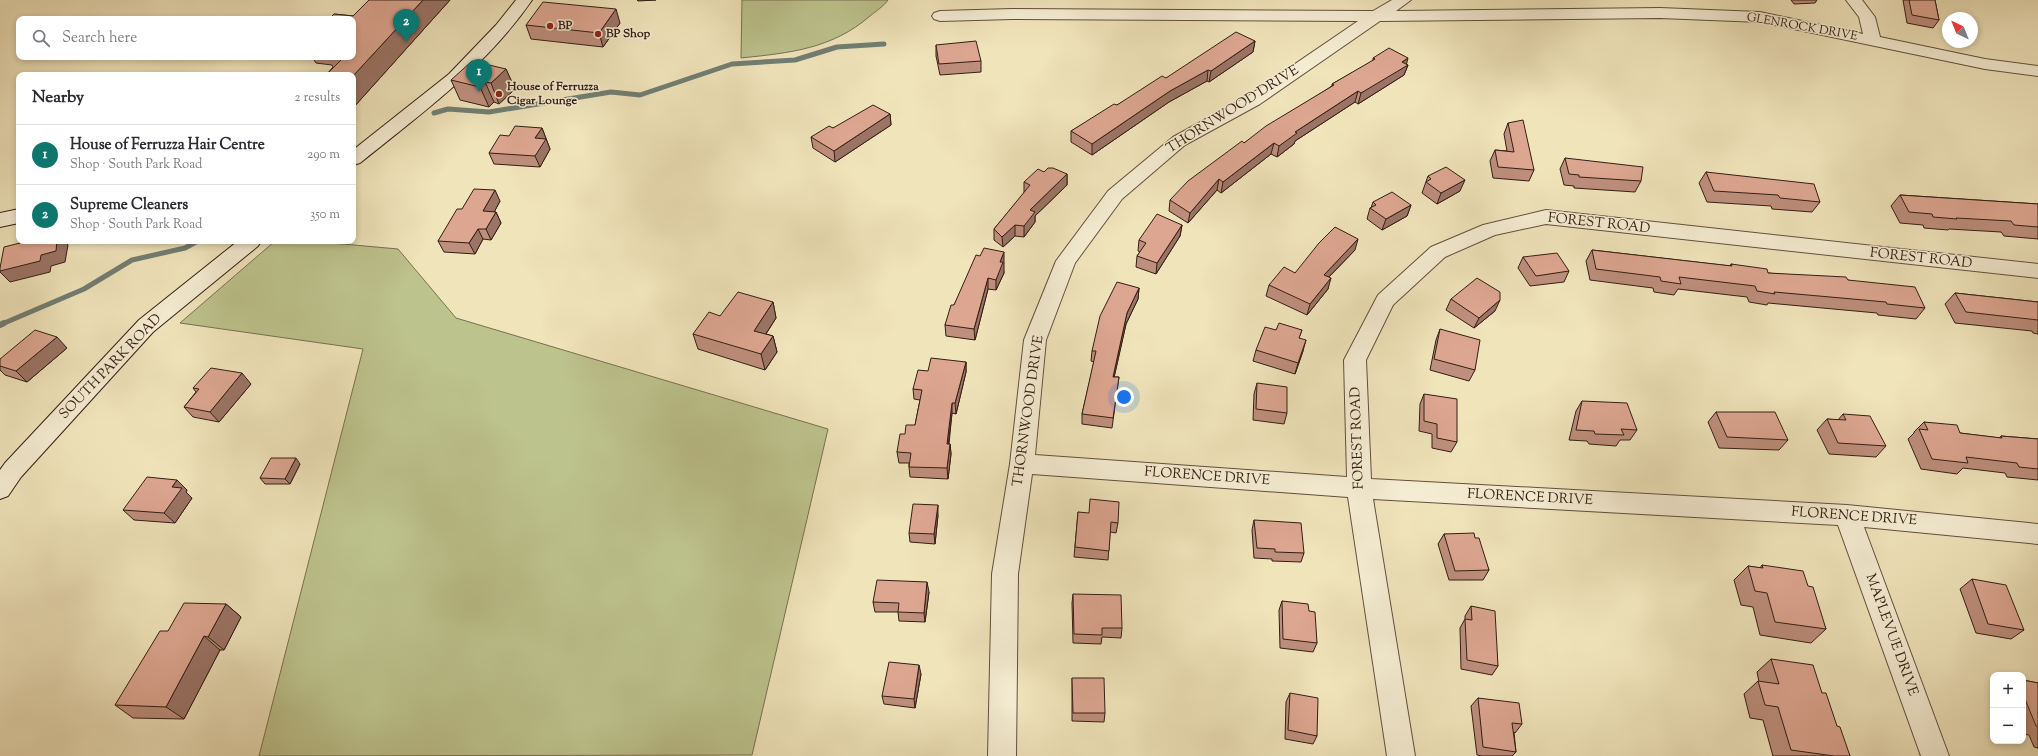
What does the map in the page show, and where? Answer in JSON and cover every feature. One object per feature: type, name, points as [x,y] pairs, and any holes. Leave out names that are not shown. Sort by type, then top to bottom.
[{"type":"street","points":[[356,156],[455,78],[502,28],[524,0]]},
{"type":"street","name":"THORNWOOD DRIVE","points":[[1002,756],[1005,574],[1022,464],[1035,340],[1066,261],[1115,195],[1179,141],[1254,100],[1376,16],[1404,0]]},
{"type":"street","points":[[1854,0],[1867,17],[1873,40]]},
{"type":"street","name":"GLENROCK DRIVE","points":[[940,16],[1012,14],[1376,16],[1660,13],[1760,17],[1985,64],[2038,71]]},
{"type":"street","points":[[356,139],[383,134]]},
{"type":"street","points":[[0,220],[16,217]]},
{"type":"street","name":"FOREST ROAD","points":[[1401,756],[1359,488],[1355,360],[1385,300],[1438,252],[1490,230],[1546,217],[2038,271]]},
{"type":"street","name":"SOUTH PARK ROAD","points":[[0,489],[13,470],[146,326],[247,244]]},
{"type":"street","name":"FLORENCE DRIVE","points":[[1022,464],[1359,488],[1847,515],[2038,534]]},
{"type":"street","name":"MAPLEVUE DRIVE","points":[[1847,515],[1935,756]]},
{"type":"green space","points":[[742,0],[888,0],[856,27],[841,36],[809,48],[741,58]]},
{"type":"green space","points":[[272,244],[343,244],[398,249],[456,318],[828,429],[752,755],[259,756],[363,349],[180,323]]},
{"type":"building","points":[[369,0],[423,0],[356,73],[329,72],[341,60],[356,60],[356,16],[353,16]]},
{"type":"building","points":[[1909,0],[1935,0],[1939,20],[1912,15]]},
{"type":"building","points":[[543,2],[616,9],[599,33],[526,25]]},
{"type":"building","points":[[334,14],[353,16],[332,16]]},
{"type":"building","points":[[1236,32],[1255,41],[1211,71],[1208,70],[1170,91],[1092,144],[1071,131],[1114,104],[1117,105],[1162,76],[1166,78]]},
{"type":"building","points":[[976,41],[981,61],[939,64],[936,45]]},
{"type":"building","points":[[1389,48],[1408,58],[1402,62],[1408,65],[1361,93],[1358,91],[1295,132],[1297,133],[1279,146],[1274,143],[1223,182],[1219,179],[1190,213],[1170,200],[1188,181],[1242,141],[1244,143],[1266,126],[1334,85],[1332,84],[1375,59],[1373,58]]},
{"type":"building","points":[[472,61],[506,69],[491,83],[485,82],[480,87],[451,80]]},
{"type":"building","points":[[873,105],[890,114],[834,151],[811,137],[829,126],[833,128]]},
{"type":"building","points":[[1523,120],[1534,170],[1498,167],[1495,150],[1514,152],[1508,123]]},
{"type":"building","points":[[515,126],[542,128],[535,138],[546,139],[535,156],[489,153],[500,135],[509,136]]},
{"type":"building","points":[[1565,158],[1643,167],[1641,181],[1579,177],[1579,175],[1569,174]]},
{"type":"building","points":[[1446,167],[1465,180],[1441,193],[1426,182],[1431,179],[1428,176]]},
{"type":"building","points":[[1048,168],[1053,168],[1067,174],[1030,210],[1035,212],[1024,226],[1015,225],[1002,237],[994,229],[1030,185],[1024,182],[1038,169],[1044,172]]},
{"type":"building","points":[[1706,172],[1814,184],[1820,202],[1780,198],[1778,195],[1714,191]]},
{"type":"building","points":[[474,189],[495,190],[483,211],[496,212],[486,229],[478,229],[469,243],[438,241],[457,209],[462,209]]},
{"type":"building","points":[[1392,192],[1411,205],[1386,219],[1370,208],[1376,205],[1373,202]]},
{"type":"building","points":[[1900,195],[2038,204],[2038,227],[2014,225],[2011,221],[1933,217],[1932,214],[1909,212]]},
{"type":"building","points":[[1157,214],[1182,225],[1157,263],[1137,256],[1146,243],[1139,240]]},
{"type":"building","points":[[1335,227],[1358,239],[1324,275],[1331,278],[1310,304],[1269,285],[1284,267],[1295,273],[1319,243]]},
{"type":"building","points":[[16,244],[57,244],[56,251],[41,255],[40,261],[0,271],[4,247]]},
{"type":"building","points":[[984,248],[1004,252],[1000,262],[1003,262],[996,280],[988,278],[974,329],[945,325],[951,305],[954,305],[976,255],[980,256]]},
{"type":"building","points":[[1592,250],[1732,266],[1731,264],[1767,269],[1768,273],[1846,277],[1848,280],[1915,287],[1925,308],[1887,304],[1886,302],[1774,292],[1775,294],[1757,291],[1755,286],[1679,277],[1681,284],[1661,281],[1660,277],[1596,269]]},
{"type":"building","points":[[1557,253],[1569,271],[1536,276],[1523,257]]},
{"type":"building","points":[[1477,278],[1500,292],[1500,300],[1479,318],[1451,299]]},
{"type":"building","points":[[1117,282],[1139,288],[1127,313],[1113,377],[1119,377],[1113,418],[1082,414],[1096,351],[1092,351],[1100,316]]},
{"type":"building","points":[[738,292],[773,302],[754,331],[773,336],[761,354],[693,334],[709,312],[720,316]]},
{"type":"building","points":[[1955,293],[2038,302],[2038,320],[1966,312]]},
{"type":"building","points":[[1279,323],[1302,330],[1299,338],[1306,340],[1298,363],[1256,350],[1265,327],[1276,330]]},
{"type":"building","points":[[1440,329],[1480,340],[1475,370],[1434,359]]},
{"type":"building","points":[[35,330],[57,337],[16,371],[0,366],[0,359]]},
{"type":"building","points":[[931,358],[966,362],[955,403],[952,403],[947,444],[950,444],[947,468],[909,467],[911,453],[897,452],[900,434],[905,434],[906,425],[915,425],[922,390],[913,389],[918,370],[928,371]]},
{"type":"building","points":[[211,368],[242,373],[210,412],[184,407],[199,389],[193,388]]},
{"type":"building","points":[[1257,383],[1287,387],[1287,413],[1256,409]]},
{"type":"building","points":[[1424,394],[1457,399],[1457,442],[1437,438],[1437,424],[1424,421]]},
{"type":"building","points":[[1582,401],[1627,403],[1637,430],[1621,429],[1624,435],[1595,434],[1594,431],[1576,430]]},
{"type":"building","points":[[1716,412],[1775,412],[1788,440],[1727,437]]},
{"type":"building","points":[[1843,414],[1870,416],[1886,446],[1838,443],[1827,419],[1846,420]]},
{"type":"building","points":[[1924,422],[1957,425],[1960,433],[2002,438],[2001,436],[2038,439],[2038,469],[2019,467],[2017,463],[1966,457],[1968,463],[1932,459],[1919,429],[1928,430]]},
{"type":"building","points":[[271,458],[296,458],[285,479],[260,478]]},
{"type":"building","points":[[147,477],[177,480],[172,487],[182,488],[164,513],[123,510]]},
{"type":"building","points":[[1090,499],[1119,502],[1118,523],[1111,522],[1109,551],[1075,547],[1078,512],[1089,513]]},
{"type":"building","points":[[913,504],[938,505],[934,534],[909,533]]},
{"type":"building","points":[[1254,520],[1301,523],[1304,553],[1275,552],[1275,549],[1257,548]]},
{"type":"building","points":[[1474,533],[1475,538],[1479,538],[1489,570],[1455,571],[1444,534]]},
{"type":"building","points":[[1762,565],[1803,571],[1808,586],[1813,587],[1826,629],[1775,622],[1767,593],[1755,591],[1748,566],[1763,568]]},
{"type":"building","points":[[1972,579],[2006,585],[2024,630],[1988,624]]},
{"type":"building","points":[[877,580],[927,582],[924,613],[898,612],[899,603],[873,602]]},
{"type":"building","points":[[1073,594],[1121,595],[1122,628],[1102,628],[1102,635],[1074,634]]},
{"type":"building","points":[[1282,601],[1308,604],[1309,611],[1315,612],[1317,643],[1283,639]]},
{"type":"building","points":[[184,603],[226,604],[208,637],[204,636],[166,707],[115,705],[160,631],[168,631]]},
{"type":"building","points":[[1471,606],[1495,611],[1498,666],[1467,660],[1465,619],[1472,620]]},
{"type":"building","points":[[1771,659],[1813,665],[1822,693],[1826,693],[1837,726],[1840,727],[1850,756],[1834,756],[1791,750],[1778,707],[1765,705],[1758,681],[1779,684]]},
{"type":"building","points":[[889,662],[919,665],[914,699],[882,696]]},
{"type":"building","points":[[1072,678],[1104,678],[1105,713],[1073,713]]},
{"type":"building","points":[[2026,681],[2038,683],[2038,726],[2036,726],[2026,701]]},
{"type":"building","points":[[1290,693],[1318,698],[1317,736],[1288,730]]},
{"type":"building","points":[[1478,698],[1519,703],[1522,724],[1512,723],[1516,752],[1483,747]]},
{"type":"waterway","points":[[434,113],[448,109],[489,112],[611,92],[640,95],[732,64],[795,60],[837,47],[884,44]]},
{"type":"waterway","points":[[2,324],[84,289],[132,260],[185,248],[192,244]]},
{"type":"place","name":"BP","points":[[550,26]]},
{"type":"place","name":"BP Shop","points":[[598,34]]},
{"type":"place","name":"Supreme Cleaners","points":[[406,42]]},
{"type":"place","name":"House of Ferruzza Hair Centre","points":[[479,92]]},
{"type":"place","name":"House of Ferruzza Cigar Lounge","points":[[499,94]]}]
